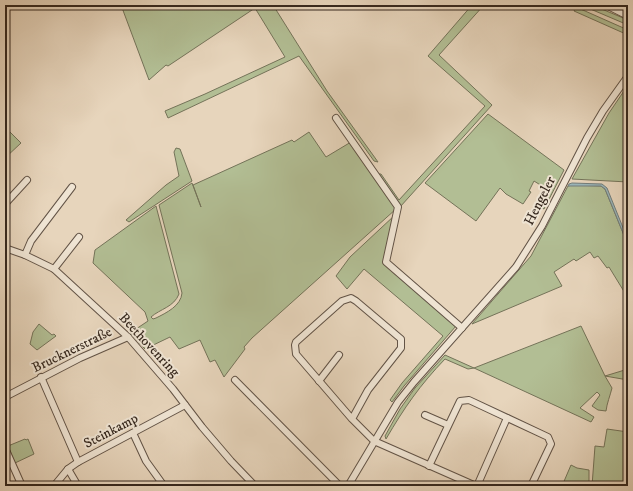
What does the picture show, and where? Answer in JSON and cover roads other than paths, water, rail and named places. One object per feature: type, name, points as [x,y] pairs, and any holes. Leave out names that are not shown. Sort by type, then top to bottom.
[{"type":"street","points":[[606,5],[628,16]]},
{"type":"street","name":"Hengeler","points":[[348,486],[398,402],[516,267],[529,247],[587,138],[603,111],[628,76]]},
{"type":"street","points":[[336,118],[398,207],[386,262],[462,328]]},
{"type":"street","points":[[5,204],[27,180]]},
{"type":"street","points":[[25,255],[31,241],[72,187]]},
{"type":"street","points":[[54,269],[79,237]]},
{"type":"street","name":"Beethovenring","points":[[5,248],[25,255],[54,269],[128,337],[202,427],[255,486]]},
{"type":"street","points":[[352,419],[368,390],[401,348],[401,339],[356,301],[350,298],[342,301],[294,345],[296,354],[352,419],[374,441],[477,486],[507,418]]},
{"type":"street","name":"Brucknerstraße","points":[[5,397],[41,377],[128,337]]},
{"type":"street","points":[[319,381],[339,355]]},
{"type":"street","points":[[41,377],[78,462]]},
{"type":"street","points":[[235,380],[340,486]]},
{"type":"street","points":[[429,466],[460,401],[469,400],[548,437],[551,444],[531,486]]},
{"type":"street","name":"Steinkamp","points":[[54,486],[68,469],[78,462],[185,405]]},
{"type":"street","points":[[425,415],[448,425]]},
{"type":"street","points":[[133,432],[146,461],[164,486]]},
{"type":"street","points":[[5,448],[22,486]]},
{"type":"street","points":[[68,469],[78,486]]},
{"type":"water","points":[[572,183],[602,184],[607,188],[628,240],[628,245],[605,189],[601,186],[568,186]]}]
